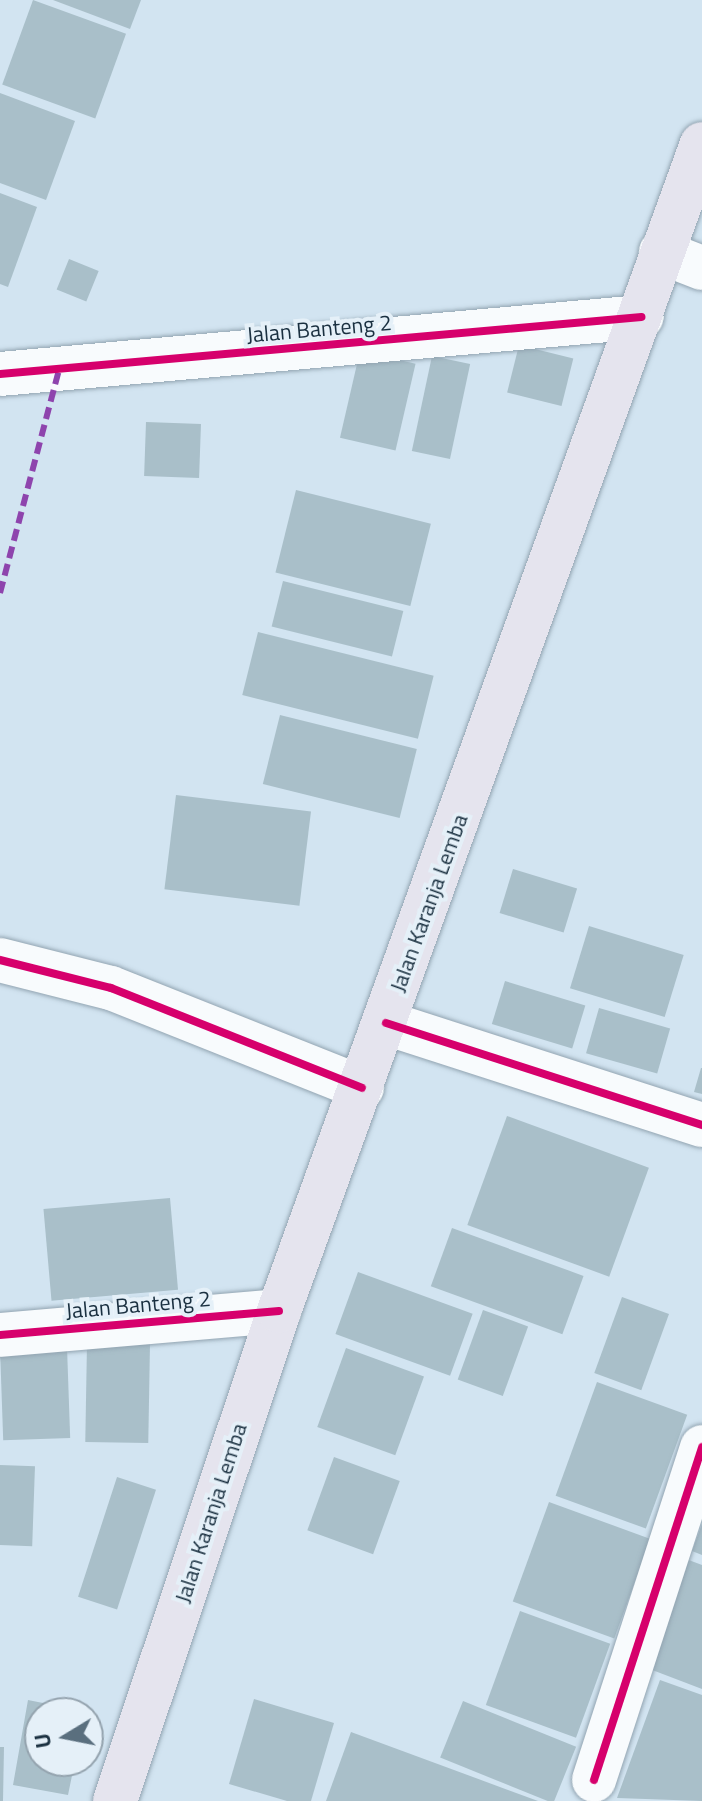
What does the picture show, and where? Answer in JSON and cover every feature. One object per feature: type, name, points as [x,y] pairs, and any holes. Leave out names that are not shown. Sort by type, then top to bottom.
[{"type":"main road","name":"Jalan Karanja Lemba","points":[[115,1801],[279,1311],[386,1023],[702,144]]},
{"type":"street","points":[[661,252],[702,268]]},
{"type":"street","name":"Jalan Banteng 2","points":[[0,374],[641,317]]},
{"type":"street","points":[[0,960],[111,988],[362,1088]]},
{"type":"street","points":[[386,1023],[702,1125]]},
{"type":"street","name":"Jalan Banteng 2","points":[[0,1335],[279,1311]]},
{"type":"street","points":[[594,1780],[702,1447]]},
{"type":"building","points":[[33,0],[126,34],[95,118],[2,85]]},
{"type":"building","points":[[53,0],[141,0],[130,29]]},
{"type":"building","points":[[0,93],[75,121],[46,200],[0,183]]},
{"type":"building","points":[[0,193],[37,207],[8,287],[0,284]]},
{"type":"building","points":[[69,259],[99,271],[86,302],[57,290]]},
{"type":"building","points":[[519,345],[573,359],[561,406],[507,393]]},
{"type":"building","points":[[360,351],[416,364],[396,451],[340,438]]},
{"type":"building","points":[[432,356],[470,364],[450,459],[412,451]]},
{"type":"building","points":[[146,422],[201,424],[199,478],[144,476]]},
{"type":"building","points":[[296,490],[431,524],[410,606],[275,572]]},
{"type":"building","points":[[283,581],[403,611],[392,657],[272,627]]},
{"type":"building","points":[[258,632],[434,676],[418,739],[242,695]]},
{"type":"building","points":[[280,715],[417,749],[400,818],[263,784]]},
{"type":"building","points":[[176,795],[311,812],[299,906],[164,889]]},
{"type":"building","points":[[513,869],[577,889],[564,933],[500,913]]},
{"type":"building","points":[[589,926],[684,955],[665,1017],[570,988]]},
{"type":"building","points":[[505,981],[585,1006],[572,1049],[492,1024]]},
{"type":"building","points":[[599,1008],[670,1028],[657,1074],[586,1053]]},
{"type":"building","points":[[702,1068],[702,1094],[694,1092]]},
{"type":"building","points":[[507,1116],[649,1168],[609,1277],[467,1225]]},
{"type":"building","points":[[170,1198],[178,1290],[52,1301],[43,1209]]},
{"type":"building","points":[[452,1228],[584,1276],[562,1334],[431,1286]]},
{"type":"building","points":[[358,1272],[473,1314],[450,1376],[335,1334]]},
{"type":"building","points":[[622,1297],[669,1314],[641,1390],[594,1373]]},
{"type":"building","points":[[483,1310],[528,1326],[503,1396],[458,1380]]},
{"type":"building","points":[[87,1343],[150,1344],[148,1443],[85,1442]]},
{"type":"building","points":[[67,1347],[70,1438],[3,1440],[0,1349]]},
{"type":"building","points":[[346,1348],[424,1376],[395,1455],[317,1427]]},
{"type":"building","points":[[597,1382],[687,1415],[646,1529],[556,1496]]},
{"type":"building","points":[[334,1457],[400,1481],[373,1554],[307,1530]]},
{"type":"building","points":[[0,1465],[35,1466],[32,1546],[0,1545]]},
{"type":"building","points":[[117,1477],[156,1490],[117,1610],[78,1597]]},
{"type":"building","points":[[549,1502],[650,1539],[614,1639],[513,1602]]},
{"type":"building","points":[[702,1524],[702,1555],[692,1551]]},
{"type":"building","points":[[686,1559],[702,1565],[702,1689],[647,1668]]},
{"type":"building","points":[[520,1611],[610,1644],[576,1738],[486,1705]]},
{"type":"building","points":[[660,1680],[702,1695],[702,1801],[617,1798]]},
{"type":"building","points":[[254,1699],[334,1723],[311,1801],[287,1801],[229,1784]]},
{"type":"building","points":[[463,1701],[576,1747],[554,1801],[440,1758]]},
{"type":"building","points":[[24,1723],[24,1777],[72,1777],[68,1795],[13,1785]]},
{"type":"building","points":[[351,1732],[538,1801],[326,1801]]},
{"type":"building","points":[[0,1747],[4,1747],[3,1801],[0,1801]]},
{"type":"marked path","points":[[0,593],[59,370]]},
{"type":"cycle path","points":[[0,374],[641,317]]},
{"type":"cycle path","points":[[0,960],[111,988],[362,1088]]},
{"type":"cycle path","points":[[386,1023],[702,1125]]},
{"type":"cycle path","points":[[0,1335],[279,1311]]},
{"type":"cycle path","points":[[594,1780],[702,1447]]}]
